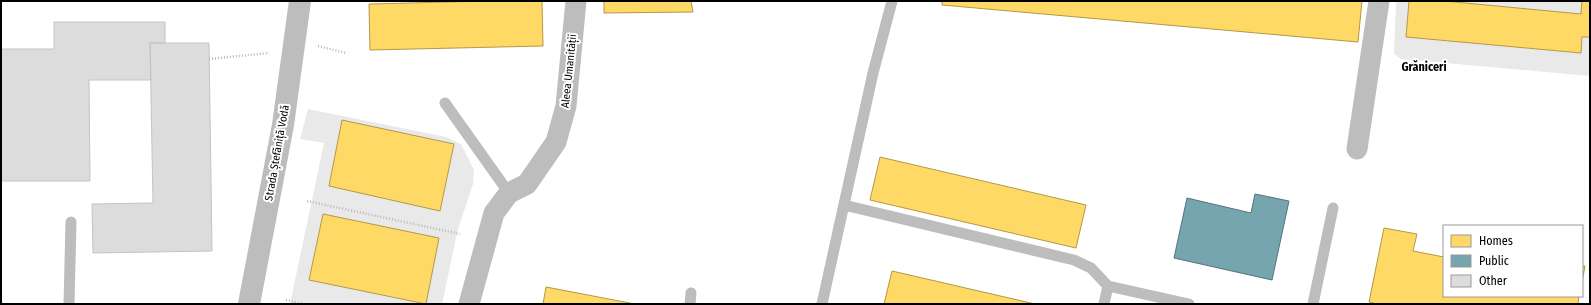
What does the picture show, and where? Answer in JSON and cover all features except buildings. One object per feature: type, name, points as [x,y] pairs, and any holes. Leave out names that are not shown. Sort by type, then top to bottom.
[{"type":"street","name":"Strada Ștefăniță Vodă","points":[[249,304],[283,124],[300,1]]},
{"type":"street","name":"Aleea Umanității","points":[[469,304],[494,213],[509,193],[527,184],[556,142],[566,106],[576,1]]},
{"type":"street","points":[[1358,149],[1379,1]]},
{"type":"lane","points":[[822,304],[873,73],[892,1]]},
{"type":"lane","points":[[445,103],[509,193]]},
{"type":"lane","points":[[844,205],[1074,260],[1091,268],[1108,286],[1189,304]]},
{"type":"lane","points":[[1312,304],[1333,208]]},
{"type":"lane","points":[[69,304],[71,222]]},
{"type":"lane","points":[[1104,304],[1108,286]]},
{"type":"lane","points":[[690,304],[692,293]]},
{"type":"path","points":[[314,45],[346,54]]},
{"type":"path","points":[[209,58],[272,52]]},
{"type":"path","points":[[307,201],[460,234]]},
{"type":"path","points":[[286,300],[304,304]]},
{"type":"shaded area","points":[[1396,1],[1409,1],[1406,37],[1581,53],[1582,37],[1590,37],[1590,76],[1401,59],[1394,54]]},
{"type":"shaded area","points":[[1444,1],[1582,1],[1581,14]]},
{"type":"shaded area","points":[[308,109],[446,137],[461,144],[474,170],[473,184],[458,229],[442,304],[426,304],[439,238],[323,214],[310,280],[424,304],[290,304],[324,143],[300,139]],"holes":[[[342,121],[454,144],[440,210],[329,186]]]},
{"type":"district","name":"Grăniceri","points":[[1424,67]]}]
